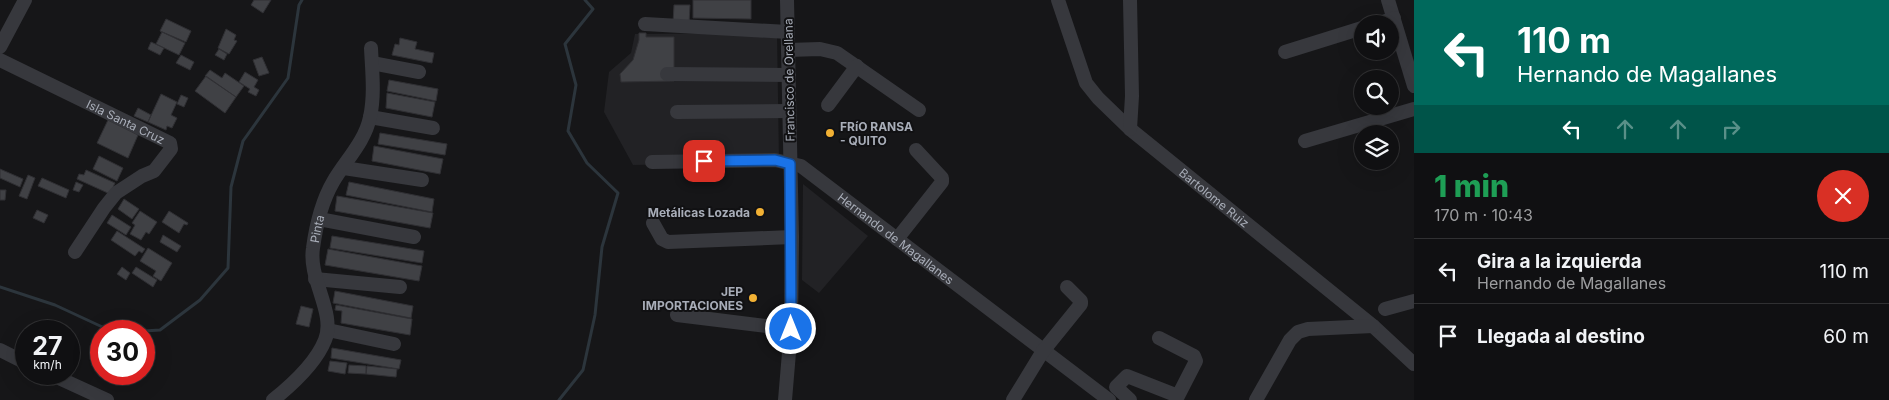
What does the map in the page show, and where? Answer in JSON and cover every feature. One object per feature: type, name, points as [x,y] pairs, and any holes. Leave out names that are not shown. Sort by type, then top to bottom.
[{"type":"street","points":[[0,47],[25,0]]},
{"type":"street","name":"Francisco de Orellana","points":[[785,400],[791,329],[792,236],[787,0]]},
{"type":"street","name":"Bartolome Ruiz","points":[[1058,0],[1086,83],[1098,98],[1130,129],[1373,326],[1414,364]]},
{"type":"street","points":[[1130,0],[1132,114],[1130,129]]},
{"type":"street","points":[[1388,0],[1393,15]]},
{"type":"street","points":[[645,24],[788,32]]},
{"type":"street","points":[[1285,52],[1354,30]]},
{"type":"street","points":[[1399,35],[1414,86]]},
{"type":"street","name":"Pinta","points":[[328,330],[327,316],[315,279],[312,256],[319,219],[333,182],[359,144],[370,116],[371,48]]},
{"type":"street","points":[[788,50],[820,50],[837,53],[919,110]]},
{"type":"street","name":"Isla Santa Cruz","points":[[0,60],[170,143],[171,150],[154,171],[142,176],[116,193],[75,252]]},
{"type":"street","points":[[372,63],[419,72]]},
{"type":"street","points":[[828,105],[857,66]]},
{"type":"street","points":[[667,74],[789,75]]},
{"type":"street","points":[[1305,141],[1414,109]]},
{"type":"street","points":[[677,112],[789,111]]},
{"type":"street","points":[[370,116],[433,128]]},
{"type":"street","points":[[897,239],[942,182],[942,178],[916,150]]},
{"type":"street","name":"Hernando de Magallanes","points":[[652,162],[775,160],[801,166],[1109,400]]},
{"type":"street","points":[[344,168],[422,180]]},
{"type":"street","points":[[319,219],[414,237]]},
{"type":"street","points":[[653,223],[662,240],[668,242],[792,236]]},
{"type":"street","points":[[315,279],[400,287]]},
{"type":"street","points":[[1013,400],[1042,350],[1081,304],[1081,301],[1067,286]]},
{"type":"street","points":[[1385,309],[1414,301]]},
{"type":"street","points":[[677,316],[791,329]]},
{"type":"street","points":[[1256,400],[1290,340],[1298,332],[1308,329],[1373,326]]},
{"type":"street","points":[[274,400],[311,363],[325,341],[328,330],[394,344]]},
{"type":"street","points":[[1130,400],[1116,387],[1127,376],[1176,396],[1179,395],[1196,361],[1194,356],[1160,338]]},
{"type":"street","points":[[0,350],[15,358]]},
{"type":"street","points":[[74,385],[107,400]]},
{"type":"shaded area","points":[[777,33],[779,162],[633,165],[604,112],[609,72],[631,53],[635,34]]},
{"type":"shaded area","points":[[803,184],[868,236],[819,293],[802,280]]},
{"type":"building","points":[[254,0],[271,0],[263,13],[251,5]]},
{"type":"building","points":[[693,0],[751,0],[751,19],[693,18]]},
{"type":"building","points":[[674,5],[690,5],[689,24],[673,23]]},
{"type":"building","points":[[166,19],[191,31],[186,42],[160,31]]},
{"type":"building","points":[[226,29],[236,35],[234,40],[237,41],[229,54],[218,48]]},
{"type":"building","points":[[162,32],[185,43],[179,55],[156,44]]},
{"type":"building","points":[[639,33],[646,33],[646,37],[674,37],[674,81],[621,82],[620,74],[633,60],[639,40]]},
{"type":"building","points":[[400,38],[417,42],[415,49],[434,53],[432,63],[392,55],[395,44],[399,45]]},
{"type":"building","points":[[151,42],[164,48],[160,55],[148,49]]},
{"type":"building","points":[[219,49],[227,54],[224,60],[215,55]]},
{"type":"building","points":[[181,55],[194,62],[190,70],[176,63]]},
{"type":"building","points":[[262,57],[269,73],[259,76],[253,60]]},
{"type":"building","points":[[210,70],[222,78],[225,73],[244,86],[236,97],[205,76]]},
{"type":"building","points":[[245,72],[258,80],[254,87],[259,90],[256,96],[248,92],[250,89],[239,82]]},
{"type":"building","points":[[206,76],[236,97],[225,113],[195,91]]},
{"type":"building","points":[[389,80],[438,89],[436,101],[387,91]]},
{"type":"building","points":[[387,93],[435,102],[432,117],[386,108]]},
{"type":"building","points":[[161,94],[177,102],[171,115],[177,118],[172,128],[167,126],[166,130],[148,122]]},
{"type":"building","points":[[181,95],[188,98],[184,107],[177,104]]},
{"type":"building","points":[[138,108],[151,115],[148,122],[134,116]]},
{"type":"building","points":[[108,120],[138,135],[128,158],[97,143]]},
{"type":"building","points":[[380,133],[447,144],[445,155],[378,144]]},
{"type":"building","points":[[374,146],[443,159],[440,174],[372,161]]},
{"type":"building","points":[[99,156],[123,168],[117,181],[93,169]]},
{"type":"building","points":[[0,169],[23,179],[20,187],[0,178]]},
{"type":"building","points":[[86,170],[115,183],[110,194],[77,179],[79,174],[84,175]]},
{"type":"building","points":[[28,175],[35,178],[27,199],[19,196]]},
{"type":"building","points":[[42,178],[69,190],[66,198],[38,186]]},
{"type":"building","points":[[76,182],[83,185],[79,192],[73,190]]},
{"type":"building","points":[[349,182],[434,199],[432,212],[346,195]]},
{"type":"building","points":[[0,190],[6,190],[5,200],[0,200]]},
{"type":"building","points":[[337,196],[433,213],[430,228],[335,211]]},
{"type":"building","points":[[124,199],[139,209],[132,219],[118,209]]},
{"type":"building","points":[[37,210],[48,215],[44,223],[33,218]]},
{"type":"building","points":[[140,211],[157,222],[149,234],[146,232],[141,240],[130,234],[135,225],[132,223]]},
{"type":"building","points":[[169,211],[188,223],[187,225],[184,224],[179,233],[162,222]]},
{"type":"building","points":[[112,215],[131,227],[126,235],[107,223]]},
{"type":"building","points":[[117,231],[145,249],[142,253],[139,251],[135,256],[111,240]]},
{"type":"building","points":[[163,235],[181,246],[177,252],[160,242]]},
{"type":"building","points":[[332,236],[424,251],[422,263],[330,248]]},
{"type":"building","points":[[148,248],[172,263],[161,281],[153,276],[156,271],[140,261]]},
{"type":"building","points":[[328,249],[422,266],[419,281],[325,265]]},
{"type":"building","points":[[122,267],[130,273],[126,280],[117,274]]},
{"type":"building","points":[[136,267],[157,280],[153,287],[132,273]]},
{"type":"building","points":[[335,291],[413,306],[411,318],[333,303]]},
{"type":"building","points":[[336,305],[412,319],[410,335],[341,323],[342,311],[335,310]]},
{"type":"building","points":[[301,306],[313,309],[309,327],[296,324]]},
{"type":"building","points":[[332,348],[401,360],[399,369],[331,358]]},
{"type":"building","points":[[330,361],[347,363],[345,374],[328,371]]},
{"type":"building","points":[[349,365],[366,366],[366,374],[348,373]]},
{"type":"building","points":[[367,366],[397,369],[396,377],[366,374]]},
{"type":"waterway","points":[[155,330],[160,330],[200,300],[228,268],[231,187],[243,141],[288,78],[299,5],[302,0]]},
{"type":"waterway","points":[[559,400],[583,370],[595,315],[602,247],[618,193],[587,163],[568,131],[576,85],[565,44],[593,9],[585,0]]},
{"type":"waterway","points":[[0,287],[55,305],[90,321]]},
{"type":"place","name":"FRíO RANSA - QUITO","points":[[830,133]]},
{"type":"place","name":"Metálicas Lozada","points":[[760,212]]},
{"type":"place","name":"JEP IMPORTACIONES","points":[[753,298]]},
{"type":"route","points":[[704,161],[775,160],[790,164],[792,236],[791,329]]}]
